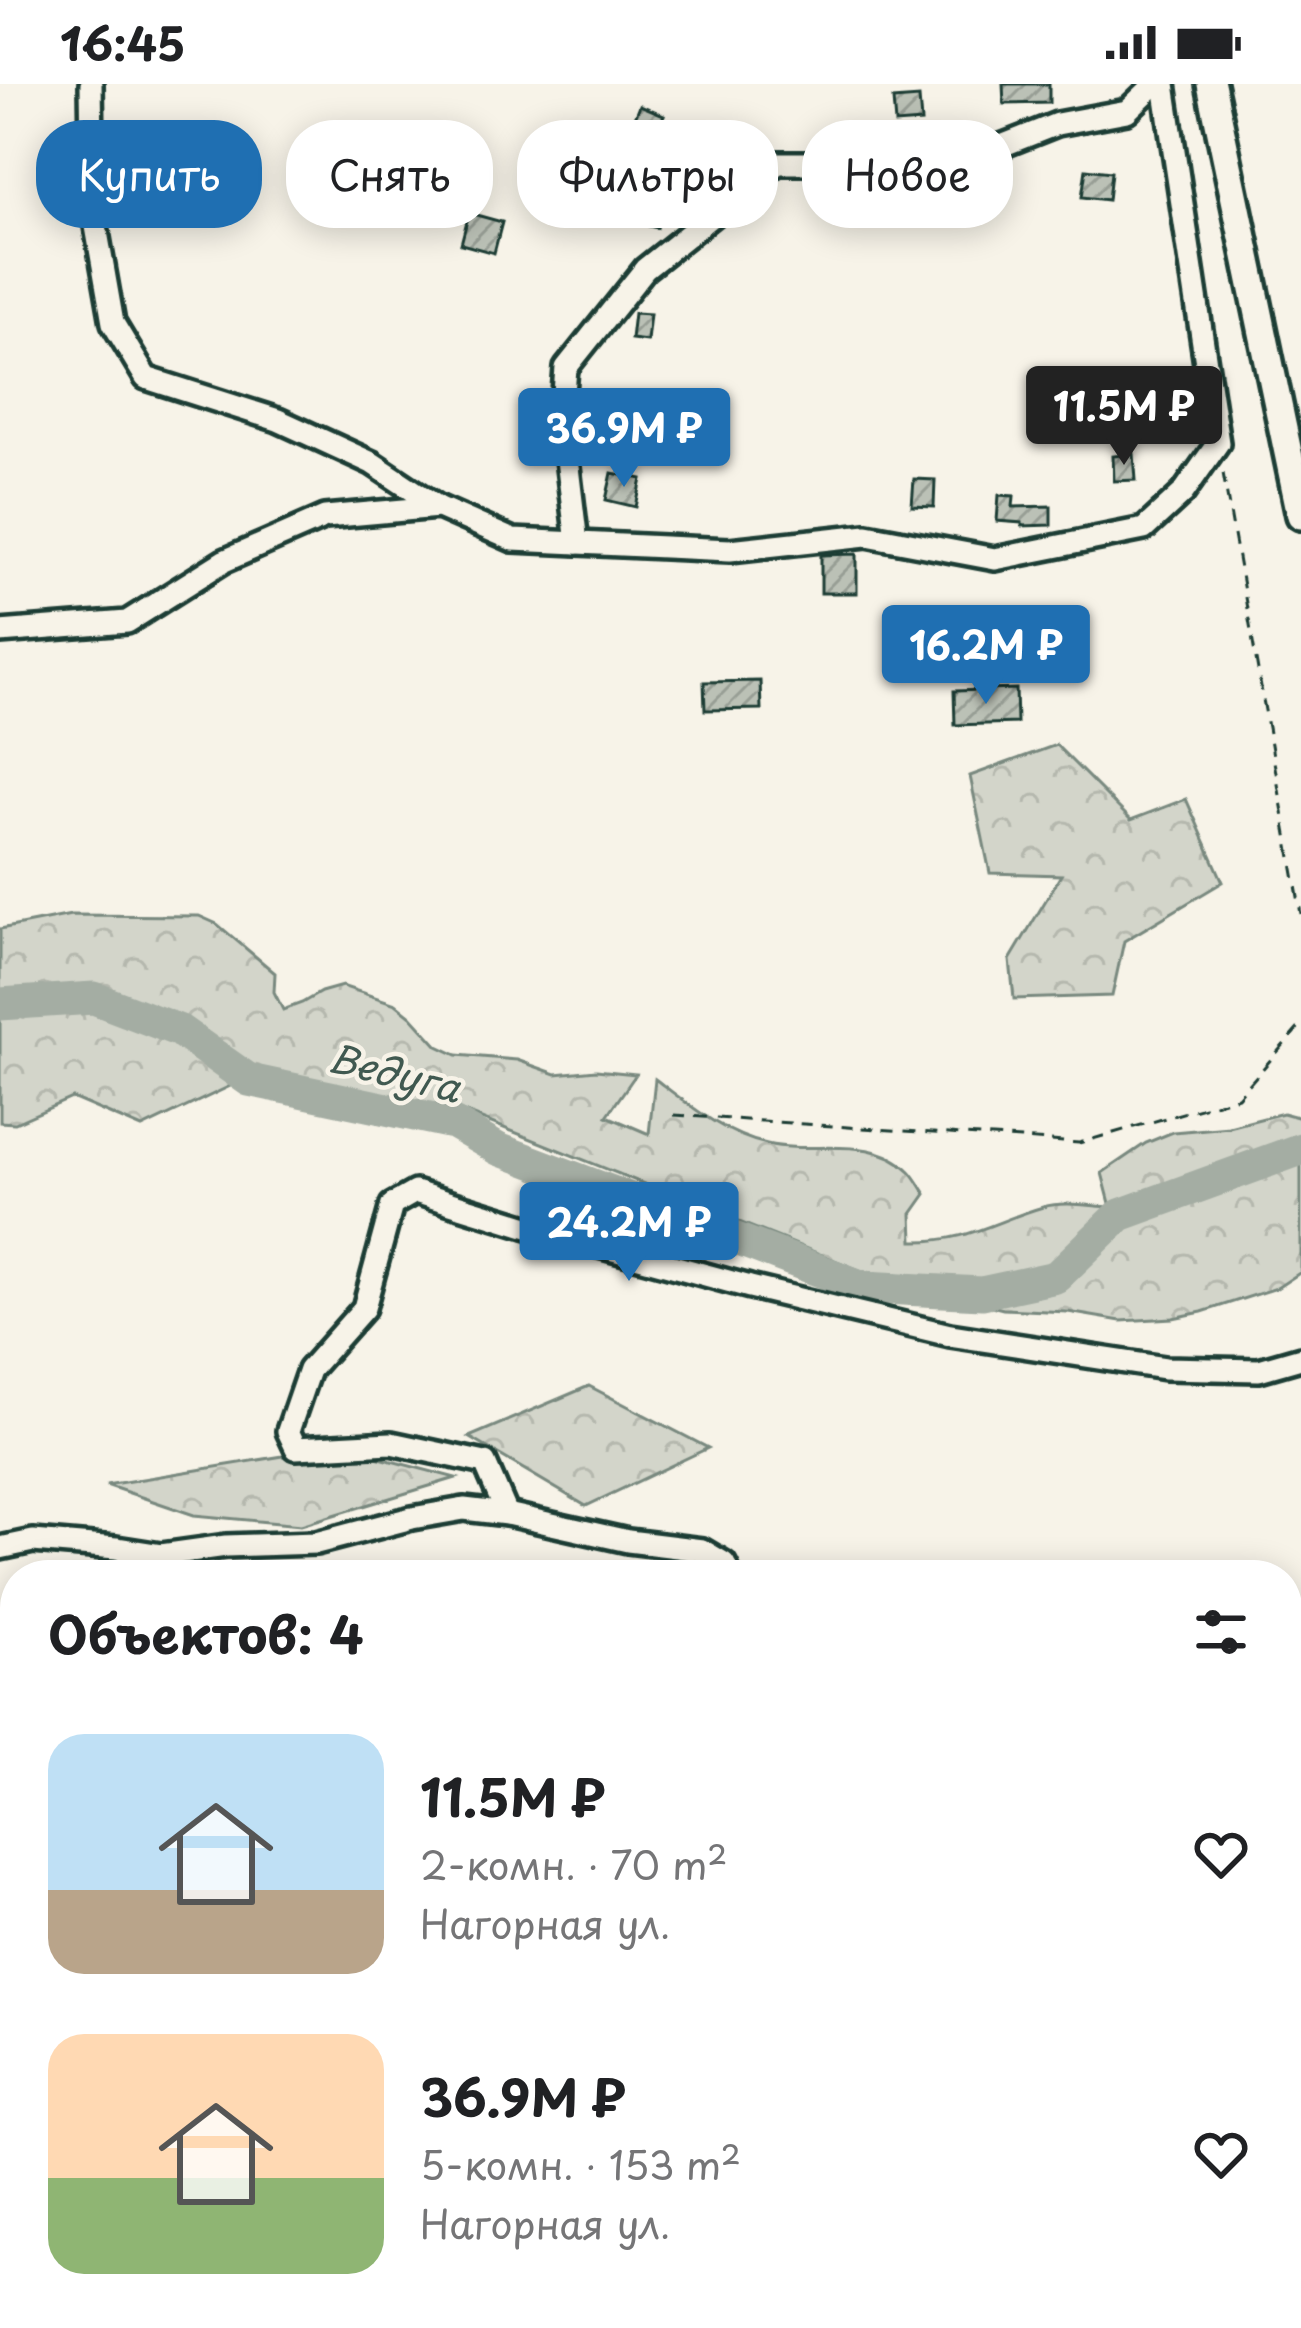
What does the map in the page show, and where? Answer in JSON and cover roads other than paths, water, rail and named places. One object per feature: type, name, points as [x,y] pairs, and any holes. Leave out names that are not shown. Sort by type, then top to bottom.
[{"type":"main road","points":[[1211,84],[1301,515]]},
{"type":"street","points":[[91,84],[93,209],[113,323],[146,378],[278,420],[372,463],[437,508],[513,540],[730,550],[867,536],[995,559],[1144,529],[1183,494],[1218,443],[1160,84]]},
{"type":"street","points":[[577,543],[562,417],[566,368],[645,269],[778,164],[981,154],[1057,124],[1127,111],[1160,84]]},
{"type":"street","points":[[0,632],[127,622],[224,561],[325,517],[437,508]]},
{"type":"street","points":[[507,1514],[485,1463],[391,1443],[296,1448],[288,1431],[309,1370],[364,1308],[392,1205],[415,1192],[682,1269],[950,1335],[1165,1368],[1259,1370],[1301,1358]]},
{"type":"street","points":[[0,1548],[33,1541],[161,1555],[226,1546],[316,1543],[464,1510],[702,1550],[718,1560]]},
{"type":"waterway","name":"Ведуга","points":[[0,1004],[94,998],[180,1031],[249,1080],[453,1123],[498,1149],[863,1287],[982,1293],[1056,1277],[1120,1215],[1301,1149]]}]
